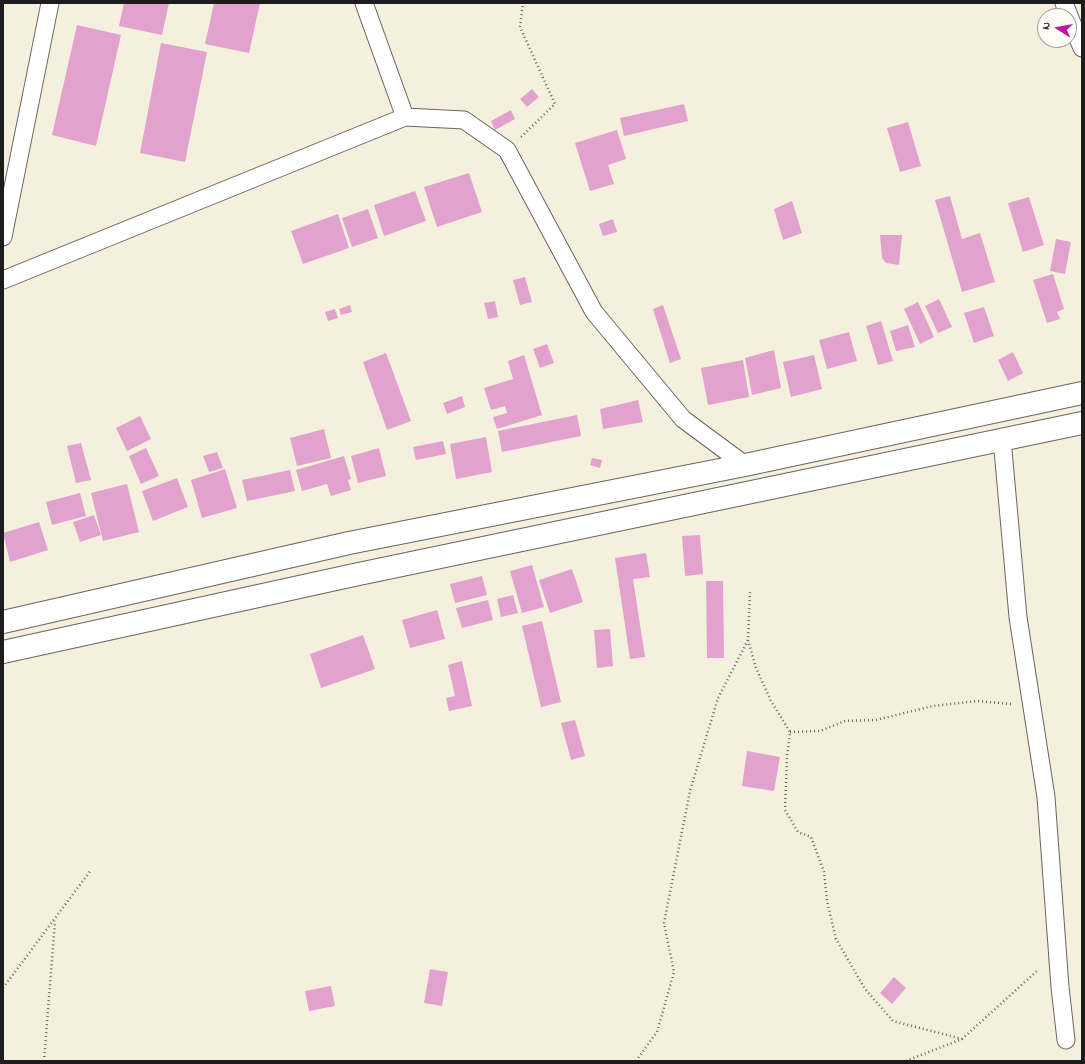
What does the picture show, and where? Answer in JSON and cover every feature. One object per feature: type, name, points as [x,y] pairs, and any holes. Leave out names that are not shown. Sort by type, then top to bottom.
[{"type":"main road","points":[[3,622],[350,543],[744,465],[1082,393]]},
{"type":"main road","points":[[3,652],[361,573],[1082,423]]},
{"type":"street","points":[[3,238],[50,3]]},
{"type":"street","points":[[364,3],[404,117]]},
{"type":"street","points":[[1064,3],[1082,48]]},
{"type":"street","points":[[3,280],[404,117],[464,120],[507,150],[594,312],[683,419],[744,465]]},
{"type":"street","points":[[1002,439],[1018,617],[1046,797],[1057,953],[1066,1040]]},
{"type":"path","points":[[507,150],[554,104],[520,27],[524,3]]},
{"type":"path","points":[[750,592],[748,640],[759,674],[771,701],[790,732],[787,757],[785,810],[798,832],[812,837],[824,872],[827,901],[836,939],[865,989],[893,1021],[962,1039]]},
{"type":"path","points":[[636,1061],[657,1032],[674,972],[664,923],[690,791],[718,698],[748,640]]},
{"type":"path","points":[[790,732],[820,731],[845,721],[876,720],[933,706],[977,701],[1006,704],[1031,703]]},
{"type":"path","points":[[3,988],[91,870]]},
{"type":"path","points":[[44,1061],[55,920]]},
{"type":"path","points":[[906,1061],[962,1039],[1057,953]]},
{"type":"building","points":[[124,3],[169,3],[162,35],[119,26]]},
{"type":"building","points":[[214,3],[260,3],[249,53],[205,44]]},
{"type":"building","points":[[77,25],[121,35],[96,146],[52,135]]},
{"type":"building","points":[[161,43],[207,52],[185,162],[140,153]]},
{"type":"building","points":[[532,89],[539,97],[527,107],[520,99]]},
{"type":"building","points":[[684,104],[688,121],[624,136],[620,118]]},
{"type":"building","points":[[511,110],[515,119],[495,130],[491,121]]},
{"type":"building","points":[[908,122],[921,166],[900,172],[887,128]]},
{"type":"building","points":[[617,130],[626,159],[608,165],[614,184],[590,191],[575,143]]},
{"type":"building","points":[[469,173],[482,212],[437,227],[424,187]]},
{"type":"building","points":[[415,191],[426,221],[384,236],[374,205]]},
{"type":"building","points":[[950,196],[962,239],[980,233],[995,282],[962,292],[935,200]]},
{"type":"building","points":[[1029,197],[1044,245],[1023,252],[1008,203]]},
{"type":"building","points":[[792,201],[802,233],[783,240],[774,209]]},
{"type":"building","points":[[368,209],[378,238],[352,247],[342,218]]},
{"type":"building","points":[[338,214],[349,248],[303,264],[291,231]]},
{"type":"building","points":[[613,219],[617,232],[603,236],[599,224]]},
{"type":"building","points":[[880,235],[902,235],[899,265],[886,263],[882,258]]},
{"type":"building","points":[[1056,239],[1071,242],[1065,274],[1050,271]]},
{"type":"building","points":[[1053,274],[1064,309],[1057,312],[1060,319],[1047,323],[1033,280]]},
{"type":"building","points":[[525,277],[532,302],[520,305],[513,280]]},
{"type":"building","points":[[939,299],[952,327],[938,333],[925,306]]},
{"type":"building","points":[[495,301],[498,317],[488,319],[484,303]]},
{"type":"building","points":[[918,302],[934,337],[920,344],[904,309]]},
{"type":"building","points":[[350,305],[352,312],[341,315],[339,309]]},
{"type":"building","points":[[663,305],[681,359],[670,363],[653,309]]},
{"type":"building","points":[[984,307],[994,336],[974,343],[964,313]]},
{"type":"building","points":[[335,309],[338,318],[328,321],[325,312]]},
{"type":"building","points":[[881,321],[893,361],[878,365],[866,326]]},
{"type":"building","points":[[908,325],[915,347],[896,351],[890,331]]},
{"type":"building","points":[[849,332],[857,361],[827,369],[819,340]]},
{"type":"building","points":[[547,344],[554,363],[540,368],[533,349]]},
{"type":"building","points":[[774,350],[781,388],[752,395],[745,358]]},
{"type":"building","points":[[1013,352],[1023,373],[1008,381],[998,360]]},
{"type":"building","points":[[386,353],[411,421],[387,430],[363,362]]},
{"type":"building","points":[[524,355],[542,415],[497,429],[493,417],[507,413],[505,406],[491,410],[484,388],[513,379],[508,361]]},
{"type":"building","points":[[814,355],[822,389],[791,397],[783,362]]},
{"type":"building","points":[[743,360],[749,397],[708,405],[701,368]]},
{"type":"building","points":[[462,396],[465,407],[447,414],[443,403]]},
{"type":"building","points":[[638,400],[643,422],[603,429],[600,409]]},
{"type":"building","points":[[577,415],[581,436],[502,452],[498,431]]},
{"type":"building","points":[[140,416],[151,439],[127,451],[116,428]]},
{"type":"building","points":[[324,429],[331,458],[297,466],[290,438]]},
{"type":"building","points":[[486,437],[492,472],[456,479],[450,444]]},
{"type":"building","points":[[443,441],[446,454],[416,460],[413,447]]},
{"type":"building","points":[[81,443],[91,480],[76,483],[67,446]]},
{"type":"building","points":[[146,448],[159,476],[141,484],[129,456]]},
{"type":"building","points":[[379,448],[386,476],[358,483],[351,456]]},
{"type":"building","points":[[217,452],[223,468],[209,472],[203,456]]},
{"type":"building","points":[[344,456],[351,479],[348,480],[351,490],[331,496],[327,484],[302,491],[296,470]]},
{"type":"building","points":[[592,458],[602,460],[600,468],[590,465]]},
{"type":"building","points":[[225,469],[237,508],[202,518],[191,480]]},
{"type":"building","points":[[290,470],[295,491],[247,501],[242,480]]},
{"type":"building","points":[[177,478],[188,507],[153,521],[142,491]]},
{"type":"building","points":[[127,484],[139,532],[103,541],[91,493]]},
{"type":"building","points":[[80,493],[86,516],[52,525],[46,502]]},
{"type":"building","points":[[94,515],[101,535],[80,542],[73,522]]},
{"type":"building","points":[[39,522],[48,550],[10,562],[3,533]]},
{"type":"building","points":[[700,535],[703,574],[685,576],[682,536]]},
{"type":"building","points":[[646,553],[650,577],[633,579],[645,657],[630,659],[615,558]]},
{"type":"building","points":[[532,565],[544,607],[522,613],[510,571]]},
{"type":"building","points":[[572,569],[583,602],[550,613],[539,580]]},
{"type":"building","points":[[482,576],[487,595],[455,603],[450,584]]},
{"type":"building","points":[[706,581],[723,581],[724,658],[707,658]]},
{"type":"building","points":[[513,595],[518,613],[501,617],[497,599]]},
{"type":"building","points":[[488,600],[493,620],[462,628],[456,608]]},
{"type":"building","points":[[437,610],[445,639],[410,648],[402,620]]},
{"type":"building","points":[[542,621],[561,702],[541,707],[522,626]]},
{"type":"building","points":[[610,629],[613,666],[597,668],[594,630]]},
{"type":"building","points":[[363,635],[375,669],[321,688],[310,654]]},
{"type":"building","points":[[462,661],[472,706],[449,711],[446,698],[455,696],[448,665]]},
{"type":"building","points":[[575,720],[585,756],[571,760],[561,723]]},
{"type":"building","points":[[747,751],[780,757],[774,791],[742,786]]},
{"type":"building","points":[[430,969],[448,972],[442,1006],[424,1003]]},
{"type":"building","points":[[894,977],[906,988],[892,1004],[880,993]]},
{"type":"building","points":[[331,986],[335,1006],[309,1011],[305,991]]}]
